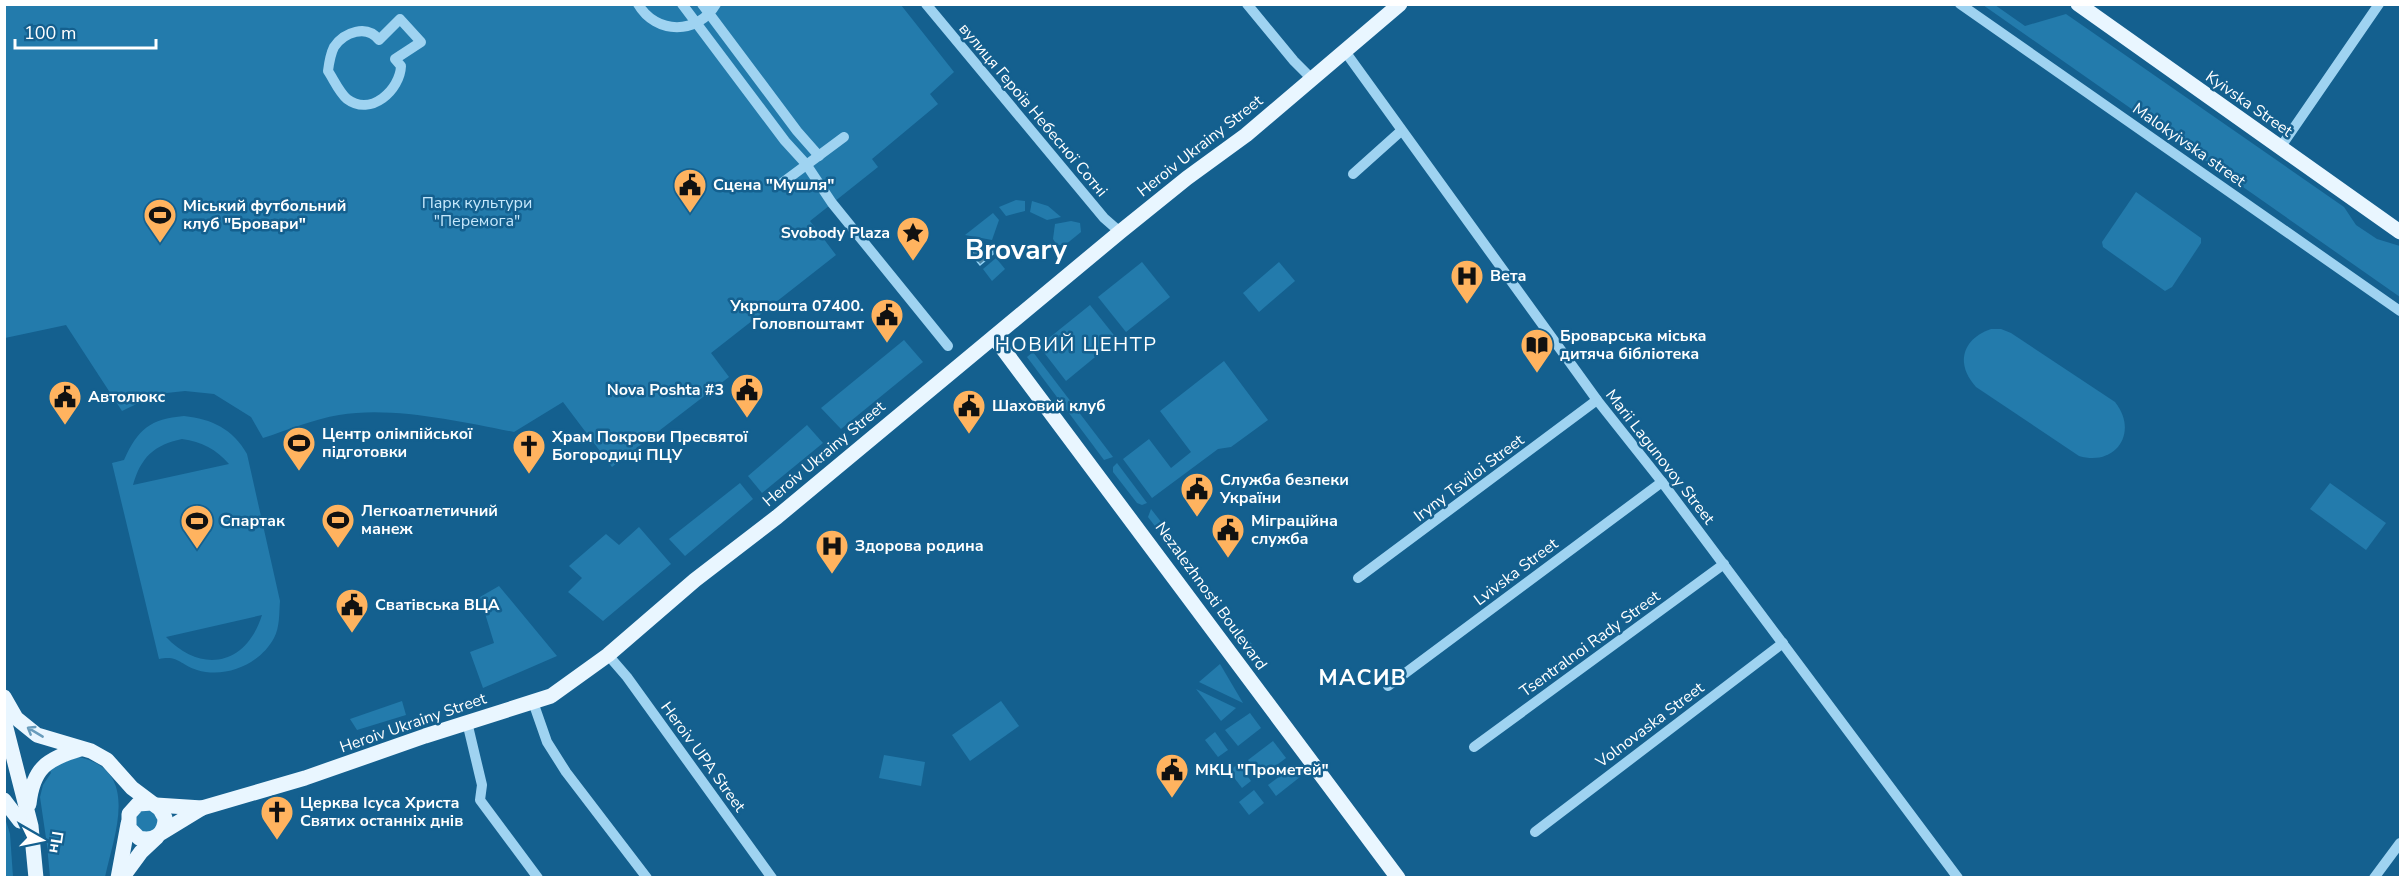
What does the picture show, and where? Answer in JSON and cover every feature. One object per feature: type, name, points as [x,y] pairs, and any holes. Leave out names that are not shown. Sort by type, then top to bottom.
[{"type":"main road","name":"Heroiv Ukrainy Street","points":[[120,878],[141,852],[159,835],[202,808],[305,778],[466,722],[550,696],[608,655],[695,580],[759,532],[1186,178],[1246,135],[1400,4]]},
{"type":"main road","name":"Kyivska Street","points":[[2078,4],[2400,232]]},
{"type":"main road","name":"Nezalezhnosti Boulevard","points":[[994,337],[1398,878]]},
{"type":"main road","points":[[4,697],[16,718],[37,735],[102,757],[120,774],[132,788],[154,804],[165,818],[159,835],[148,840],[139,838],[131,832],[127,797],[120,774]]},
{"type":"main road","points":[[4,720],[36,878]]},
{"type":"main road","points":[[26,878],[24,817],[33,784],[42,767],[60,755],[80,749]]},
{"type":"main road","points":[[4,760],[24,817]]},
{"type":"main road","points":[[4,800],[24,817]]},
{"type":"main road","points":[[120,878],[131,810],[138,804],[154,804]]},
{"type":"main road","name":"Heroiv Ukrainy Street","points":[[154,804],[202,808]]},
{"type":"street","points":[[638,4],[646,16],[666,27],[681,28],[696,23],[709,8],[797,131],[819,156]]},
{"type":"street","points":[[682,4],[785,141],[806,164],[832,203],[948,346]]},
{"type":"street","name":"вулиця Героїв Небесної Сотні","points":[[927,4],[1104,218],[1120,232]]},
{"type":"street","points":[[1247,4],[1311,78]]},
{"type":"street","name":"Malokyivska street","points":[[1960,4],[2400,311]]},
{"type":"street","points":[[2280,148],[2379,4]]},
{"type":"street","points":[[400,19],[421,42],[395,59],[401,66],[401,73],[392,91],[383,99],[372,103],[355,103],[346,98],[328,71],[329,60],[333,48],[346,36],[364,30],[374,33],[379,40],[400,19]]},
{"type":"street","name":"Marii Lagunovoy Street","points":[[1344,50],[1597,400],[1724,564],[1958,878]]},
{"type":"street","points":[[1353,174],[1401,131]]},
{"type":"street","points":[[782,183],[844,137]]},
{"type":"street","name":"Iryny Tsviloi Street","points":[[1358,578],[1597,400]]},
{"type":"street","name":"Lvivska Street","points":[[1388,686],[1662,482]]},
{"type":"street","name":"Tsentralnoi Rady Street","points":[[1474,747],[1724,564]]},
{"type":"street","name":"Volnovaska Street","points":[[1535,832],[1783,643]]},
{"type":"street","name":"Heroiv UPA Street","points":[[608,655],[627,677],[772,878]]},
{"type":"street","points":[[533,702],[547,742],[647,878]]},
{"type":"street","points":[[466,722],[482,785],[480,800],[538,878]]},
{"type":"street","points":[[2374,878],[2400,843]]},
{"type":"green space","name":"Парк культури \"Перемога\"","points":[[4,5],[901,5],[954,72],[930,94],[938,104],[872,159],[878,167],[810,221],[836,255],[711,353],[729,377],[612,467],[563,402],[514,432],[427,416],[382,412],[339,415],[320,419],[263,438],[251,417],[214,394],[185,391],[157,394],[122,411],[66,325],[5,338]]},
{"type":"green space","points":[[1983,5],[1995,5],[2025,26],[2066,14],[2344,207],[2356,225],[2377,239],[2400,246],[2400,297]]},
{"type":"green space","points":[[2136,192],[2201,238],[2201,243],[2172,287],[2165,291],[2103,247],[2102,242]]},
{"type":"green space","points":[[1016,200],[1025,201],[1025,211],[1006,216],[999,207]]},
{"type":"green space","points":[[1032,201],[1048,206],[1061,217],[1047,220],[1030,212]]},
{"type":"green space","points":[[993,213],[999,220],[992,240],[965,235]]},
{"type":"green space","points":[[1071,221],[1080,223],[1081,232],[1065,245],[1057,245],[1053,239],[1055,224]]},
{"type":"green space","points":[[996,258],[1005,269],[992,281],[983,269]]},
{"type":"green space","points":[[1142,262],[1170,297],[1126,332],[1098,297]]},
{"type":"green space","points":[[1279,262],[1295,281],[1259,312],[1243,293]]},
{"type":"green space","points":[[1090,305],[1117,339],[1066,381],[1039,346]]},
{"type":"green space","points":[[1991,329],[2001,329],[2011,333],[2115,402],[2122,413],[2125,425],[2120,444],[2113,452],[2092,458],[2079,456],[1976,387],[1965,370],[1965,353],[1973,339]]},
{"type":"green space","points":[[904,340],[923,362],[841,429],[821,408]]},
{"type":"green space","points":[[1033,352],[1113,457],[1104,460],[1027,357]]},
{"type":"green space","points":[[1224,361],[1268,420],[1231,447],[1218,449],[1152,498],[1123,459],[1149,439],[1171,468],[1191,452],[1160,411]]},
{"type":"green space","points":[[172,417],[194,417],[213,423],[235,438],[247,454],[280,601],[279,615],[276,634],[268,647],[251,662],[230,671],[208,672],[191,668],[175,659],[159,659],[112,463],[124,460],[134,440],[146,428]],"holes":[[[182,439],[208,447],[229,464],[133,485],[140,467],[150,454],[164,445]],[[262,615],[255,632],[245,645],[234,654],[221,659],[208,660],[194,656],[180,649],[166,637]]]},
{"type":"green space","points":[[807,425],[823,443],[762,493],[748,476]]},
{"type":"green space","points":[[1117,463],[1147,503],[1142,505],[1137,503],[1113,472],[1113,467]]},
{"type":"green space","points":[[740,483],[753,499],[685,556],[669,539]]},
{"type":"green space","points":[[2330,483],[2386,523],[2366,550],[2310,509]]},
{"type":"green space","points":[[1151,509],[1176,541],[1170,546],[1148,517]]},
{"type":"green space","points":[[639,527],[671,564],[603,621],[568,592],[582,578],[569,566],[606,534],[619,545]]},
{"type":"green space","points":[[1180,547],[1198,571],[1192,575],[1174,552]]},
{"type":"green space","points":[[499,586],[557,656],[483,688],[470,652],[494,643],[480,597]]},
{"type":"green space","points":[[1235,622],[1255,648],[1250,652],[1230,626]]},
{"type":"green space","points":[[1220,664],[1243,703],[1199,682]]},
{"type":"green space","points":[[1196,689],[1236,708],[1221,721]]},
{"type":"green space","points":[[402,701],[406,715],[357,730],[350,719]]},
{"type":"green space","points":[[1001,701],[1019,726],[970,761],[952,735]]},
{"type":"green space","points":[[1250,713],[1261,728],[1238,746],[1225,730]]},
{"type":"green space","points":[[1215,732],[1228,750],[1218,757],[1205,740]]},
{"type":"green space","points":[[1273,741],[1286,758],[1261,777],[1248,760]]},
{"type":"green space","points":[[884,755],[925,762],[921,786],[879,778]]},
{"type":"green space","points":[[79,757],[98,764],[110,776],[117,790],[119,806],[117,824],[105,877],[50,877],[40,797],[43,785],[51,773],[49,767]]},
{"type":"green space","points":[[1238,764],[1251,781],[1242,788],[1229,771]]},
{"type":"green space","points":[[1292,767],[1300,777],[1276,796],[1268,785]]},
{"type":"green space","points":[[1254,790],[1264,803],[1249,815],[1239,802]]},
{"type":"green space","points":[[142,809],[156,812],[159,827],[146,836],[133,821]]},
{"type":"green space","points":[[4,815],[10,834],[13,877],[5,877]]},
{"type":"shaded area","points":[[984,244],[992,245],[993,254],[980,265],[971,254]]},
{"type":"place","name":"Сцена \"Мушля\"","points":[[690,214]]},
{"type":"place","name":"Міський футбольний клуб \"Бровари\"","points":[[160,244]]},
{"type":"place","name":"Svobody Plaza","points":[[913,262]]},
{"type":"place","name":"Вета","points":[[1467,305]]},
{"type":"place","name":"Укрпошта 07400. Головпоштамт","points":[[887,344]]},
{"type":"place","name":"Броварська міська дитяча бібліотека","points":[[1537,374]]},
{"type":"place","name":"Nova Poshta #3","points":[[747,419]]},
{"type":"place","name":"Автолюкс","points":[[65,426]]},
{"type":"place","name":"Шаховий клуб","points":[[969,435]]},
{"type":"place","name":"Центр олімпійської підготовки","points":[[299,472]]},
{"type":"place","name":"Храм Покрови Пресвятої Богородиці ПЦУ","points":[[529,475]]},
{"type":"place","name":"Служба безпеки України","points":[[1197,518]]},
{"type":"place","name":"Легкоатлетичний манеж","points":[[338,549]]},
{"type":"place","name":"Спартак","points":[[197,550]]},
{"type":"place","name":"Міграційна служба","points":[[1228,559]]},
{"type":"place","name":"Здорова родина","points":[[832,575]]},
{"type":"place","name":"Сватівська ВЦА","points":[[352,634]]},
{"type":"place","name":"МКЦ \"Прометей\"","points":[[1172,799]]},
{"type":"place","name":"Церква Ісуса Христа Святих останніх днів","points":[[277,841]]},
{"type":"district","name":"Brovary","points":[[1016,250]]},
{"type":"district","name":"НОВИЙ ЦЕНТР","points":[[1076,344]]},
{"type":"district","name":"МАСИВ","points":[[1363,678]]}]
